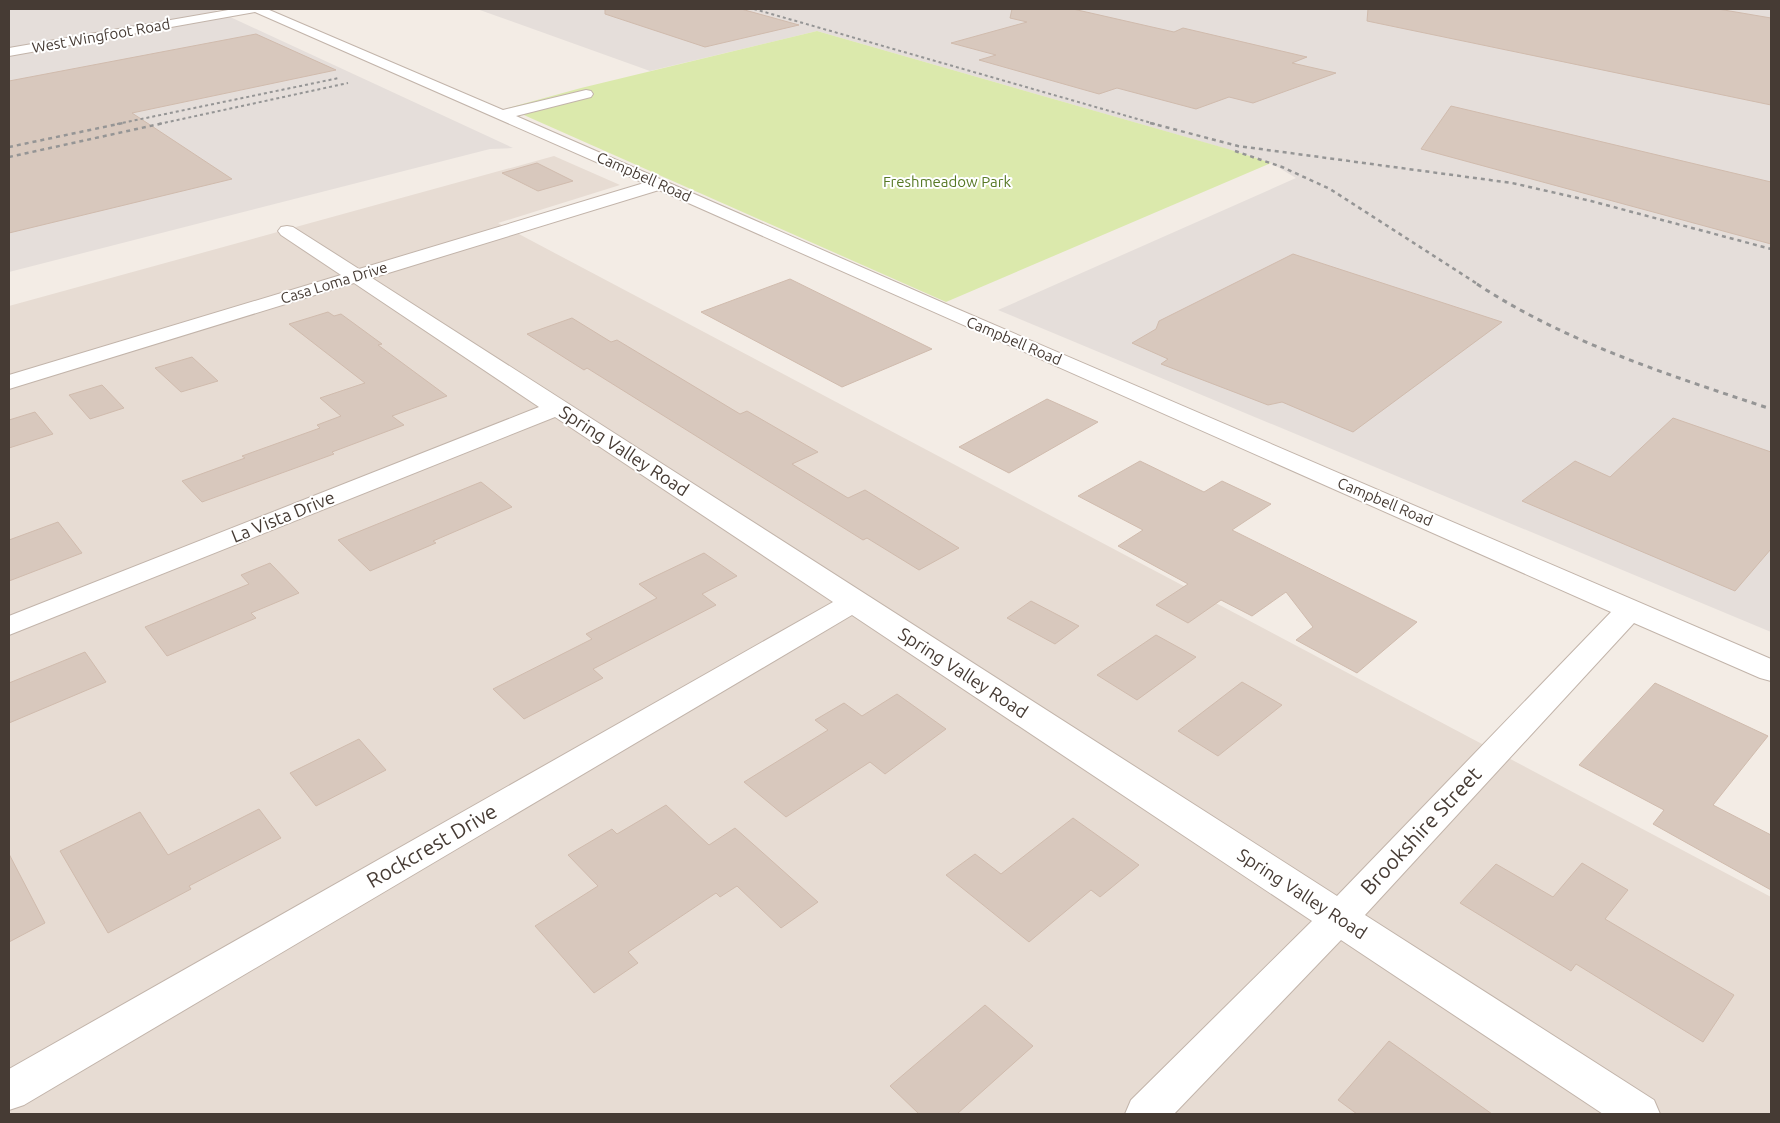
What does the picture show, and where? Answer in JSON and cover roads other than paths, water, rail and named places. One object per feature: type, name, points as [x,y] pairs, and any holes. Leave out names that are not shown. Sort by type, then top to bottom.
[{"type":"street","name":"West Wingfoot Road","points":[[9,52],[253,9]]},
{"type":"street","name":"Campbell Road","points":[[258,9],[1771,671]]},
{"type":"street","points":[[502,115],[586,94]]},
{"type":"street","name":"Casa Loma Drive","points":[[9,382],[660,184]]},
{"type":"street","name":"Spring Valley Road","points":[[287,231],[1639,1114]]},
{"type":"street","name":"La Vista Drive","points":[[9,626],[557,408]]},
{"type":"street","name":"Rockcrest Drive","points":[[9,1091],[854,602]]},
{"type":"street","name":"Brookshire Street","points":[[1146,1114],[1339,918],[1631,609]]},
{"type":"railway","points":[[754,9],[1155,124]]},
{"type":"railway","points":[[117,124],[339,78]]},
{"type":"railway","points":[[159,124],[348,83]]},
{"type":"railway","points":[[9,147],[123,123]]},
{"type":"railway","points":[[9,157],[164,123]]},
{"type":"railway","points":[[1150,123],[1238,146],[1512,183],[1591,201],[1771,249]]},
{"type":"railway","points":[[1235,151],[1282,167],[1330,189],[1479,285]]},
{"type":"railway","points":[[1477,284],[1511,305],[1583,341],[1657,370],[1771,409]]},
{"type":"park label","name":"Freshmeadow Park","points":[[947,182]]}]
